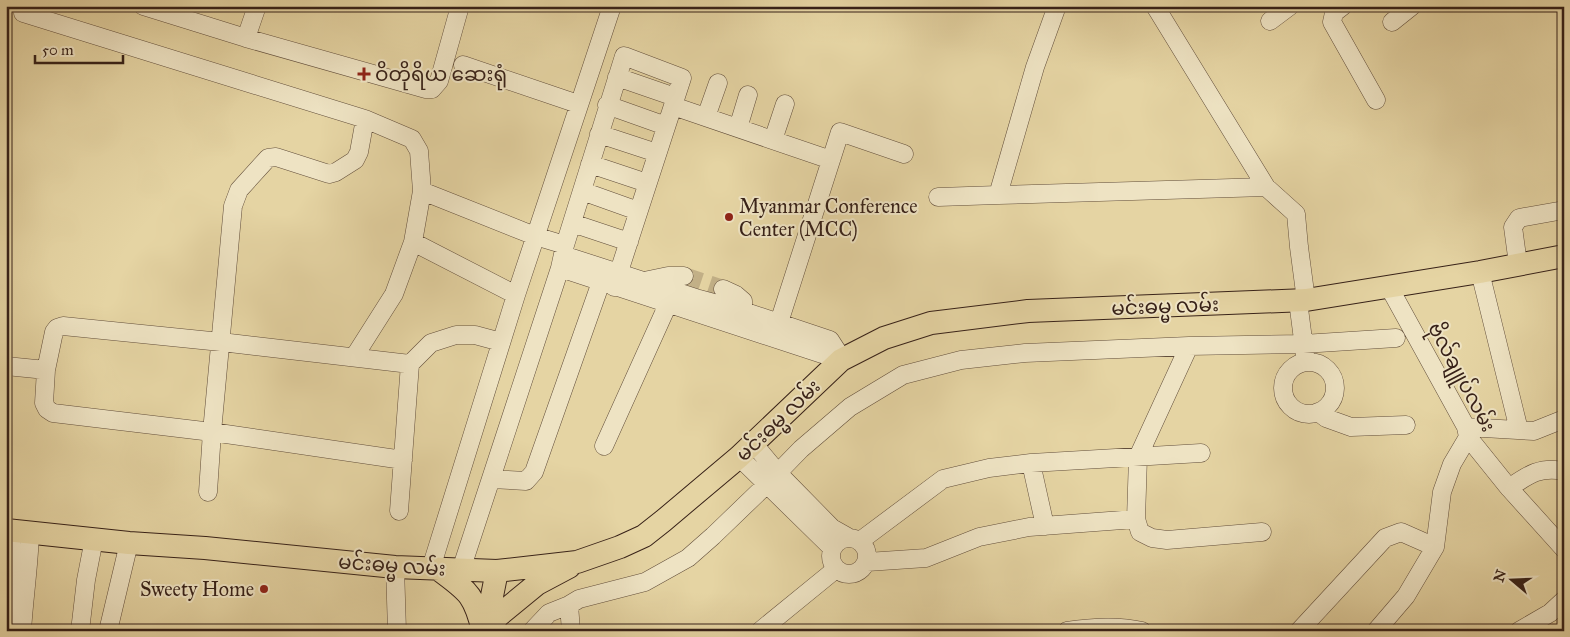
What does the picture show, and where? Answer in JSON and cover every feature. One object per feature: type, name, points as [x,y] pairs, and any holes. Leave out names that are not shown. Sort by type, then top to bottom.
[{"type":"main road","name":"မင်းဓမ္မ လမ်း","points":[[16,531],[395,567],[497,571],[577,562],[620,548],[644,536],[697,494],[746,450],[841,360],[844,355],[884,338],[931,323],[1028,311],[1302,301],[1480,272],[1564,256]]},
{"type":"main road","points":[[485,631],[498,616],[537,584],[562,572],[577,562]]},
{"type":"main road","points":[[435,569],[467,592],[479,614],[485,631]]},
{"type":"main road","points":[[485,631],[497,571]]},
{"type":"street","points":[[144,6],[246,38],[426,89],[432,89],[439,81],[460,6]]},
{"type":"street","points":[[246,38],[256,6]]},
{"type":"street","points":[[435,569],[501,342],[578,104],[612,6]]},
{"type":"street","points":[[998,195],[1035,67],[1057,6]]},
{"type":"street","points":[[1155,6],[1266,187],[1296,214],[1303,344],[1306,362]]},
{"type":"street","points":[[1270,20],[1290,6]]},
{"type":"street","points":[[1343,6],[1334,13],[1332,22],[1376,100]]},
{"type":"street","points":[[1392,22],[1412,6]]},
{"type":"street","points":[[23,13],[365,118],[412,140],[419,151],[422,191],[413,242],[394,294],[354,357]]},
{"type":"street","points":[[461,570],[563,256],[607,105],[624,56],[682,78],[629,242],[534,472],[526,481],[491,479]]},
{"type":"street","points":[[463,65],[578,104]]},
{"type":"street","points":[[706,117],[718,83]]},
{"type":"street","points":[[738,128],[748,95]]},
{"type":"street","points":[[674,102],[706,117],[831,160]]},
{"type":"street","points":[[773,140],[785,104]]},
{"type":"street","points":[[607,105],[666,126]]},
{"type":"street","points":[[208,492],[233,206],[239,190],[268,158],[276,157],[329,174],[336,172],[354,160],[359,152],[365,118]]},
{"type":"street","points":[[776,331],[840,132],[904,154]]},
{"type":"street","points":[[599,134],[657,153]]},
{"type":"street","points":[[590,164],[647,183]]},
{"type":"street","points":[[938,197],[1266,187]]},
{"type":"street","points":[[422,191],[535,236],[563,256],[612,281],[668,304],[696,305],[743,311],[776,331],[829,356],[844,355]]},
{"type":"street","points":[[582,191],[638,211]]},
{"type":"street","points":[[1518,264],[1513,226],[1519,218],[1564,210]]},
{"type":"street","points":[[572,222],[629,242]]},
{"type":"street","points":[[413,242],[516,295]]},
{"type":"street","points":[[1480,272],[1519,430]]},
{"type":"street","points":[[612,281],[643,281],[668,276],[684,276]]},
{"type":"street","points":[[643,281],[696,305],[776,331]]},
{"type":"street","name":"ဗိုလ်ချူပ်လမ်း","points":[[1389,287],[1467,432],[1509,488],[1564,549]]},
{"type":"street","points":[[722,289],[736,295],[743,301],[743,311]]},
{"type":"street","points":[[604,446],[668,304]]},
{"type":"street","points":[[403,460],[212,432],[53,413],[44,404],[46,370],[54,332],[57,328],[63,326],[410,364]]},
{"type":"street","points":[[399,511],[410,364],[431,343],[456,335],[475,335],[501,342]]},
{"type":"street","points":[[532,631],[549,613],[579,599],[645,582],[688,558],[773,479],[801,449],[850,407],[903,375],[961,360],[1025,353],[1189,346],[1303,344],[1396,338]]},
{"type":"street","points":[[1189,346],[1138,457],[1136,519],[1140,532],[1152,538],[1167,540],[1262,532]]},
{"type":"street","points":[[1306,362],[1317,364],[1328,370],[1334,381],[1333,399],[1324,409],[1318,412],[1312,414],[1298,412],[1285,396],[1285,383],[1291,369],[1299,364],[1306,362]]},
{"type":"street","points":[[6,366],[46,370]]},
{"type":"street","points":[[1318,412],[1326,418],[1351,428],[1406,425]]},
{"type":"street","points":[[1376,631],[1406,596],[1434,547],[1442,492],[1452,464],[1467,432],[1519,430],[1534,432],[1564,419]]},
{"type":"street","points":[[746,450],[832,548]]},
{"type":"street","points":[[773,479],[832,528],[854,539],[866,546],[867,562],[859,572],[853,574],[847,574],[836,569],[831,559],[832,548],[836,542],[842,539],[854,539],[943,478],[988,468],[1031,463],[1201,453]]},
{"type":"street","points":[[1031,463],[1045,526]]},
{"type":"street","points":[[1509,488],[1536,471],[1552,469],[1564,472]]},
{"type":"street","points":[[867,562],[926,558],[979,538],[1029,527],[1136,519]]},
{"type":"street","points":[[6,631],[8,576],[16,531]]},
{"type":"street","points":[[16,531],[29,558],[22,631]]},
{"type":"street","points":[[1299,631],[1385,538],[1400,532],[1434,547]]},
{"type":"street","points":[[80,631],[86,580],[94,539]]},
{"type":"street","points":[[108,631],[129,543]]},
{"type":"street","points":[[395,567],[398,631]]},
{"type":"street","points":[[760,631],[836,569]]},
{"type":"street","points":[[1519,631],[1550,613],[1564,600]]},
{"type":"street","points":[[569,605],[571,631]]},
{"type":"street","points":[[1067,631],[1088,628],[1124,627],[1142,631]]},
{"type":"tunnel","points":[[684,276],[723,289]]},
{"type":"place","name":"ဝိတိုရိယ ဆေးရုံ","points":[[364,74]]},
{"type":"place","name":"Myanmar Conference Center (MCC)","points":[[729,217]]},
{"type":"place","name":"Sweety Home","points":[[264,589]]}]
